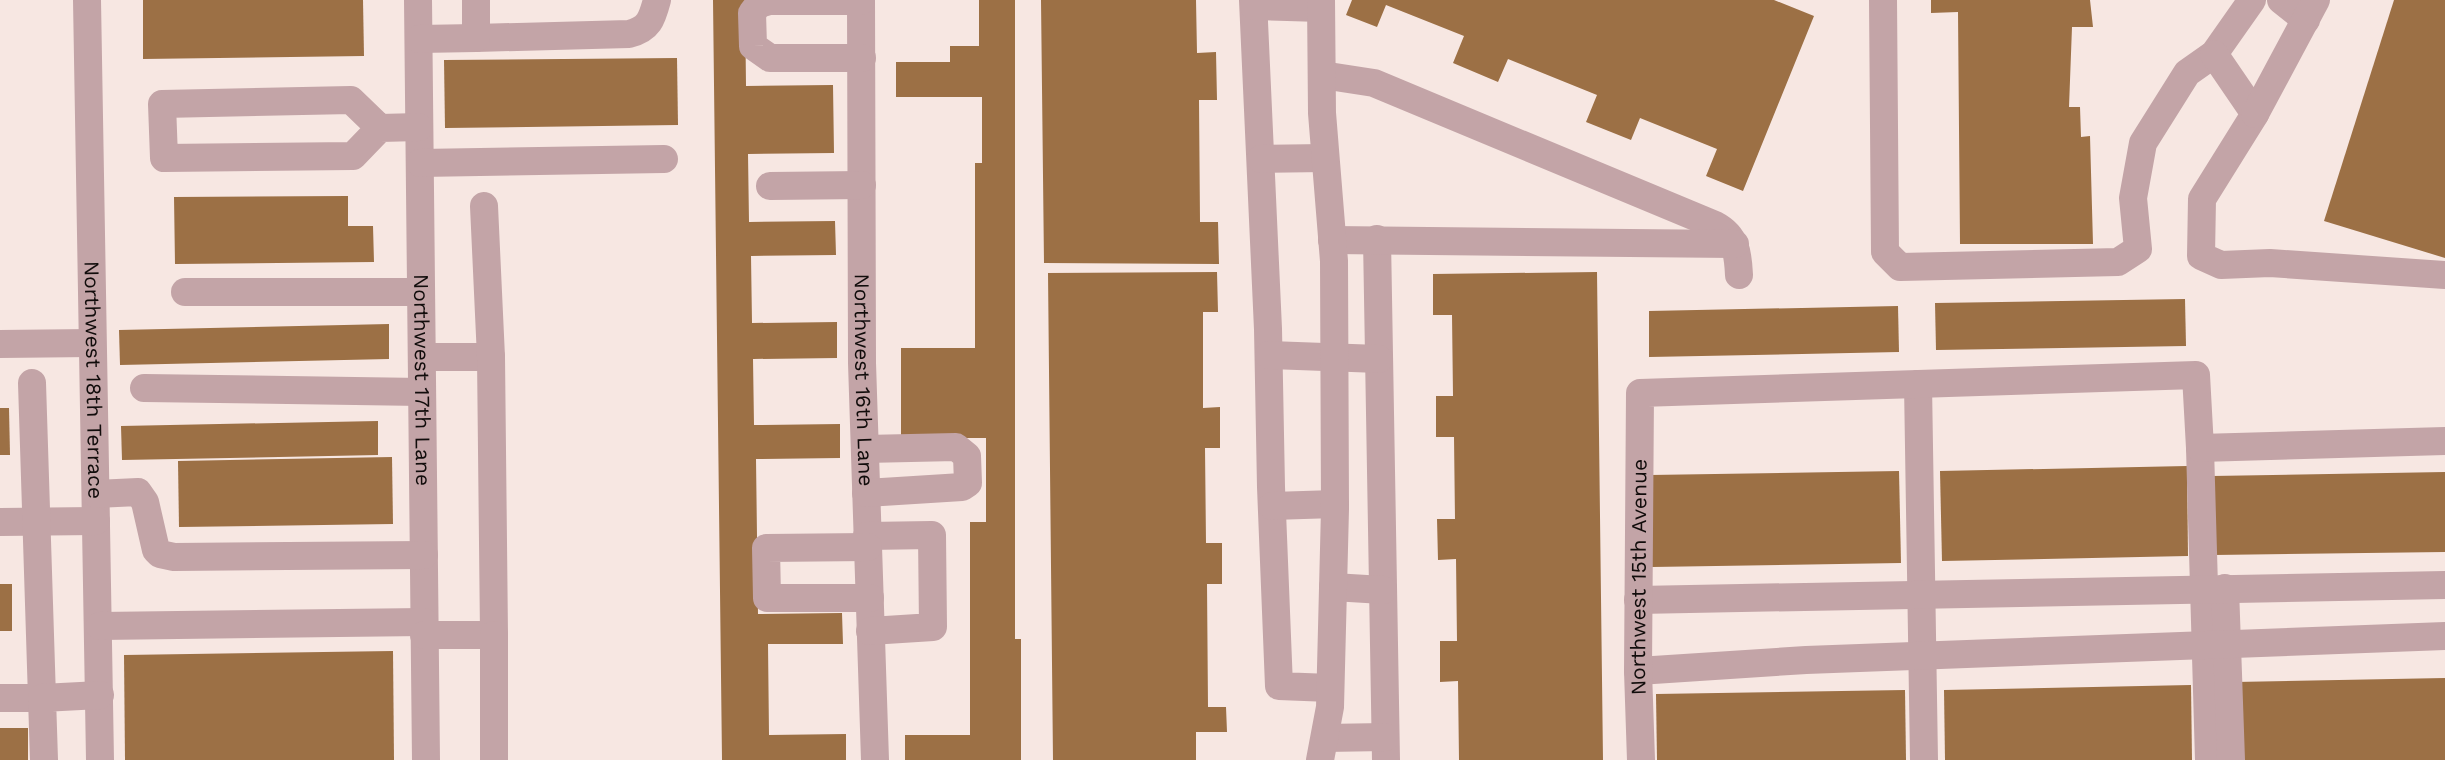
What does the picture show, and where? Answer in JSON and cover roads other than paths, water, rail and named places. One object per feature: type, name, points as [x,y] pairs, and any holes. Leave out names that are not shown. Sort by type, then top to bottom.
[{"type":"street","name":"Northwest 18th Terrace","points":[[87,0],[91,343],[100,626],[100,760]]},
{"type":"street","name":"Northwest 17th Lane","points":[[418,0],[426,760]]},
{"type":"street","points":[[476,0],[477,38]]},
{"type":"street","points":[[419,39],[630,34],[644,30],[652,19],[657,0]]},
{"type":"street","points":[[861,0],[768,1],[759,4],[752,13],[753,46],[770,58],[862,57]]},
{"type":"street","name":"Northwest 16th Lane","points":[[861,0],[865,449],[875,760]]},
{"type":"street","points":[[1883,0],[1885,252],[1900,267],[2118,262],[2138,249],[2133,198],[2144,143],[2187,73],[2214,54],[2252,0]]},
{"type":"street","points":[[2280,0],[2311,10],[2256,114],[2202,199],[2201,256],[2221,265],[2270,263],[2445,275]]},
{"type":"street","points":[[1330,688],[1279,686],[1269,355],[1254,3],[1321,4],[1325,158],[1332,240],[1335,360],[1335,504],[1330,688],[1323,749],[1385,748],[1377,239]]},
{"type":"street","points":[[2214,54],[2256,114]]},
{"type":"street","points":[[1322,75],[1374,83],[1715,225],[1729,235],[1735,244],[1739,275]]},
{"type":"street","points":[[380,128],[351,100],[162,104],[164,158],[353,156],[380,128],[419,127]]},
{"type":"street","points":[[1260,159],[1325,158]]},
{"type":"street","points":[[420,163],[664,159]]},
{"type":"street","points":[[770,186],[862,185]]},
{"type":"street","points":[[484,206],[491,357],[494,760]]},
{"type":"street","points":[[1332,240],[1735,244]]},
{"type":"street","points":[[185,292],[421,292]]},
{"type":"street","points":[[0,344],[91,343]]},
{"type":"street","points":[[1269,355],[1335,360],[1379,359]]},
{"type":"street","points":[[422,357],[491,357]]},
{"type":"street","points":[[1924,760],[1920,656],[1918,384],[2196,375],[2200,448],[2214,589],[2215,646],[2209,760]]},
{"type":"street","points":[[32,383],[44,760]]},
{"type":"street","name":"Northwest 15th Avenue","points":[[1641,760],[1638,671],[1640,393],[1918,384]]},
{"type":"street","points":[[144,388],[339,393],[422,392]]},
{"type":"street","points":[[2200,448],[2445,441]]},
{"type":"street","points":[[865,449],[956,447],[967,456],[968,483],[962,487],[866,493]]},
{"type":"street","points":[[1335,470],[1381,468]]},
{"type":"street","points":[[0,522],[36,521],[96,507],[138,492],[145,502],[156,550],[160,554],[174,557],[424,555]]},
{"type":"street","points":[[1272,506],[1335,504]]},
{"type":"street","points":[[870,598],[767,598],[766,549],[932,535],[933,627],[870,631]]},
{"type":"street","points":[[1638,600],[2445,585]]},
{"type":"street","points":[[1333,587],[1383,590]]},
{"type":"street","points":[[100,626],[424,628],[494,635]]},
{"type":"street","points":[[1638,671],[1806,660],[2445,636]]},
{"type":"street","points":[[2215,646],[2231,760]]},
{"type":"street","points":[[0,698],[100,695]]}]
